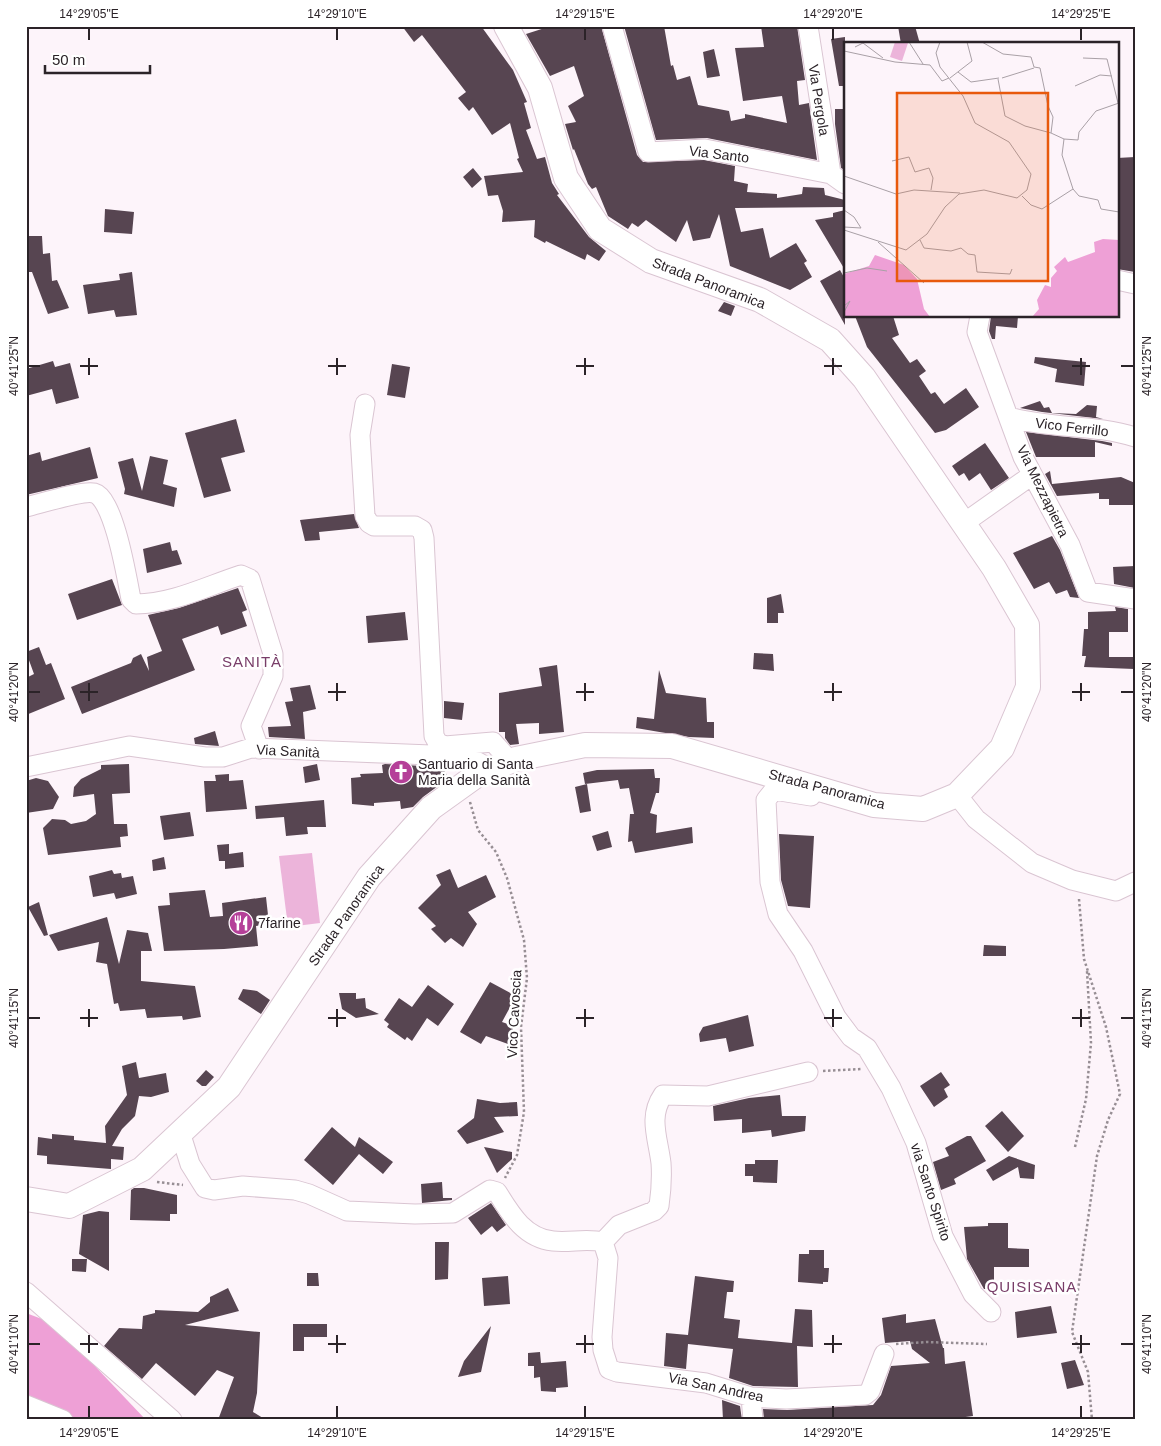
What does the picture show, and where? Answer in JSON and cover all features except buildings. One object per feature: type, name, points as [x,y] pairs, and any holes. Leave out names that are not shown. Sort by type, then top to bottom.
[{"type":"main road","name":"Strada Panoramica","points":[[26,1199],[70,1206],[142,1169],[228,1087],[369,877],[431,808],[464,784],[500,765],[585,744],[672,746],[872,804],[923,810],[957,795],[1002,748],[1028,687],[1027,625],[994,568],[864,378],[830,340],[760,300],[651,261],[600,229],[566,178],[540,88],[506,26]]},
{"type":"street","name":"Via Santo","points":[[612,26],[648,152],[705,149],[838,179]]},
{"type":"street","name":"Via Pergola","points":[[808,26],[838,179]]},
{"type":"street","points":[[1118,280],[1135,284]]},
{"type":"street","name":"Via Mezzapietra","points":[[980,318],[977,332],[1009,417],[1032,475],[1070,545],[1088,592],[1135,599]]},
{"type":"street","points":[[365,404],[360,435],[365,516],[368,523],[374,526],[415,526],[422,530],[424,538],[434,736],[438,743],[445,746],[493,742],[500,765]]},
{"type":"street","name":"Vico Ferrillo","points":[[1009,417],[1053,426],[1102,430],[1135,437]]},
{"type":"street","points":[[964,523],[1032,475]]},
{"type":"street","points":[[26,507],[92,492],[100,496],[113,522],[131,599],[136,604],[149,604],[172,598],[241,575],[250,579],[273,654],[273,676],[251,726],[259,749]]},
{"type":"street","name":"Via Sanità","points":[[26,768],[129,746],[205,757],[223,757],[251,748],[431,755],[470,758],[500,765]]},
{"type":"street","name":"via Santo Spirito","points":[[872,804],[848,808],[806,794],[774,790],[766,800],[770,882],[778,914],[804,951],[836,1017],[852,1037],[867,1048],[876,1066],[891,1088],[916,1143],[943,1236],[973,1294],[992,1312]]},
{"type":"street","points":[[957,795],[976,819],[1032,863],[1080,882],[1116,891],[1135,882]]},
{"type":"street","points":[[180,1132],[190,1164],[202,1185],[214,1190],[243,1186],[295,1190],[309,1194],[347,1211],[415,1214],[453,1213],[461,1210],[482,1194],[494,1191],[497,1192],[516,1223],[544,1238],[552,1241],[594,1240],[603,1242],[619,1225],[654,1211],[659,1206],[661,1162],[654,1128],[654,1116],[656,1105],[663,1095],[708,1096],[808,1072]]},
{"type":"street","name":"Via San Andrea","points":[[603,1242],[608,1258],[602,1338],[603,1350],[609,1369],[617,1372],[706,1383],[752,1397],[786,1399],[865,1395],[870,1391],[884,1354]]},
{"type":"street","points":[[26,1292],[172,1420]]},
{"type":"street","points":[[752,1397],[753,1420]]},
{"type":"street","points":[[26,1405],[64,1420]]},
{"type":"path","name":"Vico Cavoscia","points":[[464,784],[478,830],[496,852],[507,878],[524,940],[527,978],[521,1027],[524,1112],[521,1132],[516,1155],[504,1180],[494,1191]]},
{"type":"path","points":[[1075,1148],[1086,1099],[1091,1043],[1087,967],[1080,916],[1080,882]]},
{"type":"path","points":[[1087,967],[1106,1027],[1120,1094],[1108,1120],[1097,1156],[1072,1332],[1088,1372],[1092,1420]]},
{"type":"path","points":[[808,1072],[862,1069],[876,1066]]},
{"type":"path","points":[[154,1181],[172,1185],[202,1185]]},
{"type":"path","points":[[884,1354],[892,1344],[934,1342],[987,1344]]},
{"type":"shaded area","points":[[312,853],[320,923],[288,927],[279,856]]},
{"type":"shaded area","points":[[26,1313],[55,1324],[146,1420],[26,1420]]},
{"type":"place","name":"Santuario di Santa Maria della Sanità","points":[[401,772]]},
{"type":"place","name":"7farine","points":[[241,923]]},
{"type":"district","name":"SANITÀ","points":[[252,661]]},
{"type":"district","name":"QUISISANA","points":[[1032,1286]]}]
